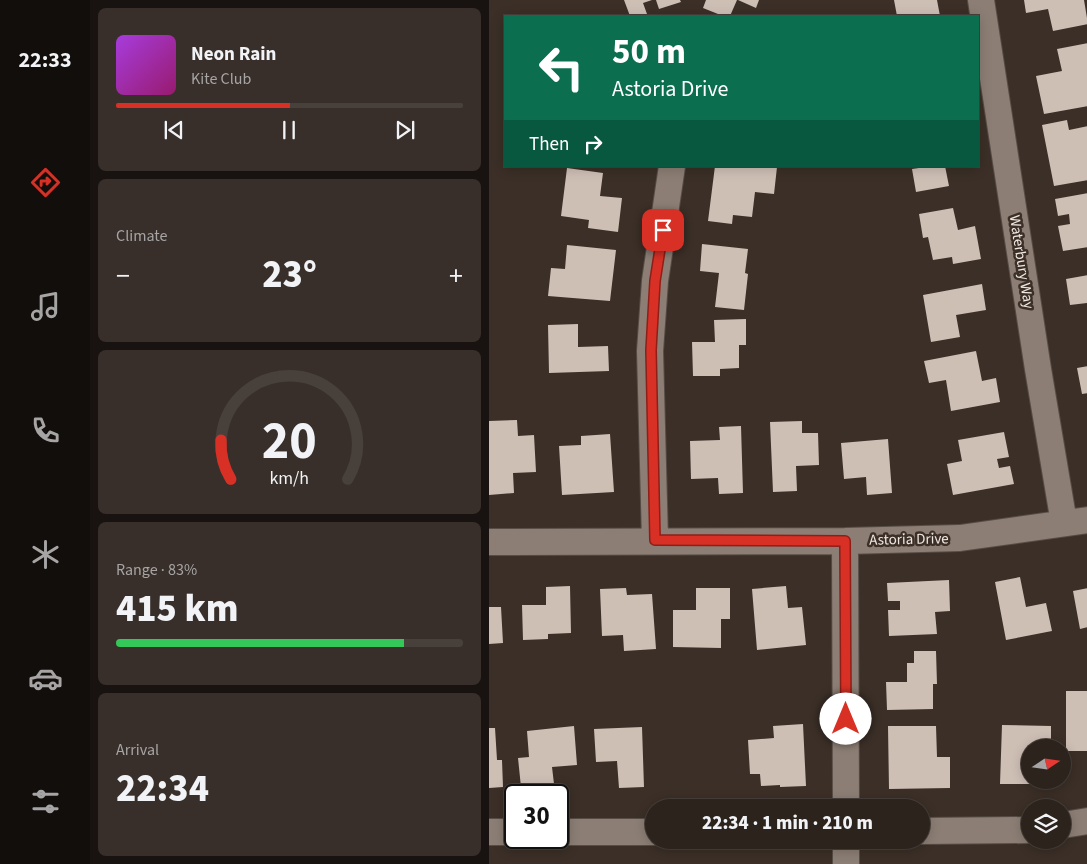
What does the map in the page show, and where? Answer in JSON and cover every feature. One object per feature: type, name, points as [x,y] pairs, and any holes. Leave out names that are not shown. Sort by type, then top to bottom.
[{"type":"street","name":"Waterbury Way","points":[[981,0],[1038,369],[1076,521]]},
{"type":"street","points":[[655,540],[651,350],[655,281],[672,167]]},
{"type":"street","name":"Astoria Drive","points":[[489,542],[655,540],[845,541],[960,538],[1076,521]]},
{"type":"street","points":[[845,541],[846,799]]},
{"type":"street","points":[[1071,824],[1087,821]]},
{"type":"street","points":[[930,831],[1021,830]]},
{"type":"street","points":[[489,832],[504,832]]},
{"type":"street","points":[[569,832],[645,832]]},
{"type":"street","points":[[846,849],[846,864]]},
{"type":"building","points":[[624,0],[652,0],[643,3],[647,14],[630,15]]},
{"type":"building","points":[[656,0],[680,0],[681,2],[659,9]]},
{"type":"building","points":[[706,0],[737,0],[730,15],[720,15],[703,8]]},
{"type":"building","points":[[738,0],[759,0],[756,8]]},
{"type":"building","points":[[894,0],[937,0],[940,15],[897,15]]},
{"type":"building","points":[[1024,0],[1084,0],[1088,24],[1053,31],[1048,9],[1026,13]]},
{"type":"building","points":[[1088,43],[1088,106],[1044,114],[1036,76],[1062,71],[1057,49]]},
{"type":"building","points":[[1067,120],[1069,130],[1088,126],[1088,180],[1054,186],[1042,125]]},
{"type":"building","points":[[715,167],[777,167],[774,194],[755,192],[752,217],[733,215],[732,224],[708,221]]},
{"type":"building","points":[[945,167],[949,186],[916,192],[912,169]]},
{"type":"building","points":[[567,168],[603,173],[600,196],[622,198],[618,232],[588,228],[589,220],[561,216]]},
{"type":"building","points":[[1088,193],[1088,247],[1063,251],[1058,226],[1070,224],[1069,214],[1058,216],[1055,199]]},
{"type":"building","points":[[953,208],[958,230],[975,226],[981,259],[953,264],[952,257],[933,260],[928,237],[923,238],[919,214]]},
{"type":"building","points":[[702,244],[748,249],[745,273],[748,274],[744,310],[715,307],[719,273],[700,271]]},
{"type":"building","points":[[567,245],[616,250],[610,301],[548,296],[551,268],[565,269]]},
{"type":"building","points":[[1088,275],[1088,303],[1070,305],[1066,279]]},
{"type":"building","points":[[982,284],[986,310],[956,315],[960,337],[931,342],[923,295]]},
{"type":"building","points":[[746,319],[746,345],[739,345],[739,368],[720,369],[720,376],[693,376],[692,342],[715,342],[714,320]]},
{"type":"building","points":[[578,324],[578,347],[608,346],[609,371],[549,373],[548,325]]},
{"type":"building","points":[[976,351],[982,381],[996,378],[1000,402],[951,411],[946,380],[929,383],[924,361]]},
{"type":"building","points":[[1088,366],[1088,393],[1082,394],[1077,368]]},
{"type":"building","points":[[517,420],[518,436],[534,435],[536,472],[513,473],[514,493],[489,495],[489,421]]},
{"type":"building","points":[[802,421],[802,433],[818,433],[819,465],[796,466],[797,491],[773,492],[770,422]]},
{"type":"building","points":[[741,426],[743,493],[719,494],[718,478],[691,479],[690,441],[720,440],[719,427]]},
{"type":"building","points":[[1004,432],[1009,457],[997,459],[999,468],[1010,466],[1014,484],[953,495],[947,464],[962,461],[958,440]]},
{"type":"building","points":[[610,434],[614,492],[562,495],[559,446],[581,445],[581,436]]},
{"type":"building","points":[[888,439],[892,493],[867,495],[866,477],[844,479],[841,443]]},
{"type":"building","points":[[1020,577],[1026,607],[1046,603],[1052,631],[1006,640],[995,582]]},
{"type":"building","points":[[949,580],[950,611],[935,612],[937,634],[889,636],[888,610],[900,610],[900,601],[888,601],[887,583]]},
{"type":"building","points":[[570,586],[571,633],[548,634],[548,639],[523,640],[522,605],[546,605],[546,587]]},
{"type":"building","points":[[786,586],[788,608],[802,607],[806,645],[757,650],[752,589]]},
{"type":"building","points":[[626,588],[627,595],[652,594],[656,649],[624,651],[623,635],[602,636],[600,589]]},
{"type":"building","points":[[696,588],[730,588],[730,619],[721,619],[721,648],[673,647],[673,610],[696,610]]},
{"type":"building","points":[[1088,588],[1088,627],[1080,629],[1073,591]]},
{"type":"building","points":[[489,607],[501,607],[503,643],[489,644]]},
{"type":"building","points":[[914,651],[936,651],[937,684],[933,684],[933,709],[887,710],[886,682],[907,682],[907,663],[914,663]]},
{"type":"building","points":[[1066,691],[1088,691],[1088,751],[1071,751],[1071,739],[1066,739]]},
{"type":"building","points":[[803,724],[806,786],[761,786],[760,774],[750,774],[748,740],[774,738],[773,726]]},
{"type":"building","points":[[1002,725],[1051,726],[1051,739],[1021,739],[1021,784],[1000,784]]},
{"type":"building","points":[[574,726],[577,765],[552,767],[554,784],[521,784],[518,758],[529,757],[527,731]]},
{"type":"building","points":[[888,726],[936,726],[937,757],[950,757],[950,788],[889,789]]},
{"type":"building","points":[[642,727],[644,787],[619,788],[617,761],[596,762],[594,729]]},
{"type":"building","points":[[489,728],[495,728],[497,760],[502,760],[503,787],[489,788]]},
{"type":"route","points":[[663,230],[655,281],[651,350],[655,540],[845,541],[846,719]]}]
